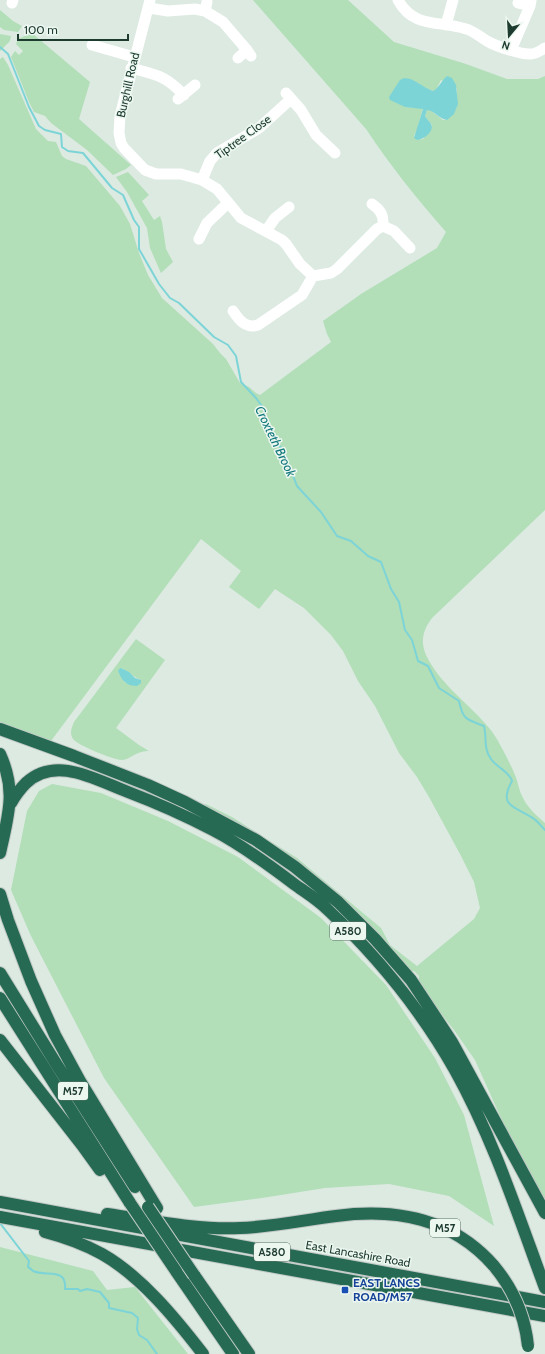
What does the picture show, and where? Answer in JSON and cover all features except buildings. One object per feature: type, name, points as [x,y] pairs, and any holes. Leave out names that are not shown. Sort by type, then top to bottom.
[{"type":"highway","name":"A580","points":[[0,730],[95,764],[186,802],[256,840],[296,867],[338,902],[375,939],[411,980],[452,1042],[545,1213]]},
{"type":"highway","points":[[0,754],[8,773],[11,792],[11,802],[0,853]]},
{"type":"highway","name":"A580","points":[[11,802],[26,783],[38,775],[46,772],[65,770],[85,775],[169,809],[215,831],[278,872],[326,907],[384,968],[402,990],[423,1019],[452,1065],[486,1134],[545,1288]]},
{"type":"highway","points":[[0,894],[31,981],[56,1035],[80,1081],[153,1207]]},
{"type":"highway","name":"M57","points":[[0,973],[70,1086],[153,1207],[194,1275],[249,1354]]},
{"type":"highway","name":"M57","points":[[0,998],[127,1203],[152,1236],[233,1354]]},
{"type":"highway","points":[[0,1040],[127,1203]]},
{"type":"highway","name":"East Lancashire Road","points":[[0,1202],[545,1302]]},
{"type":"highway","name":"M57","points":[[23,1207],[76,1210],[209,1228],[268,1226],[354,1214],[382,1213],[402,1215],[424,1220],[452,1232],[478,1250],[494,1266],[509,1287],[518,1305],[525,1327],[528,1350]]},
{"type":"highway","name":"A580","points":[[1,1218],[545,1316]]},
{"type":"highway","points":[[1,1218],[68,1239],[107,1257],[142,1284],[204,1354]]},
{"type":"street","points":[[398,0],[406,11],[416,19],[424,22],[466,29],[496,46],[531,54],[545,48]]},
{"type":"street","points":[[446,25],[454,0]]},
{"type":"street","points":[[511,50],[531,4],[518,3]]},
{"type":"street","points":[[149,4],[168,11],[195,9],[206,6],[222,22],[245,55]]},
{"type":"street","name":"Burghill Road","points":[[149,4],[122,106],[119,125],[119,139],[124,148],[139,165],[150,172],[156,174],[182,174],[202,180],[217,189],[241,218],[282,240],[300,264],[313,276]]},
{"type":"street","points":[[92,46],[133,63],[168,80],[181,97],[195,85]]},
{"type":"street","name":"Tiptree Close","points":[[202,180],[210,162],[217,153],[259,128],[289,96],[301,110],[316,135],[336,154]]},
{"type":"street","points":[[196,240],[207,223],[228,203]]},
{"type":"street","points":[[371,203],[383,216],[383,226]]},
{"type":"street","points":[[266,232],[275,218],[290,206]]},
{"type":"street","points":[[383,226],[394,231],[410,252]]},
{"type":"street","points":[[233,310],[238,318],[247,325],[258,325],[302,295],[313,276],[331,273],[337,269],[377,229],[383,226]]},
{"type":"green space","points":[[253,0],[348,0],[394,42],[466,64],[507,79],[538,79],[545,76],[545,510],[432,618],[426,627],[423,636],[423,645],[432,666],[493,733],[510,765],[525,802],[545,823],[545,1204],[509,1136],[475,1060],[418,984],[419,976],[414,971],[407,971],[375,932],[204,805],[206,804],[232,817],[297,858],[381,928],[390,945],[417,966],[474,919],[480,908],[474,882],[429,797],[417,777],[399,753],[375,706],[358,681],[343,651],[331,635],[304,608],[275,589],[259,609],[229,587],[241,571],[201,539],[51,741],[0,722],[0,59],[3,57],[8,65],[36,129],[48,141],[56,142],[62,156],[66,159],[86,166],[120,206],[130,224],[148,275],[162,298],[213,344],[226,359],[240,383],[249,387],[260,395],[331,342],[323,321],[361,294],[437,248],[446,232],[404,182],[366,129]],"holes":[[[413,80],[433,91],[436,90],[441,80],[457,89],[457,106],[451,116],[446,120],[443,120],[430,110],[427,110],[425,116],[432,125],[423,139],[417,140],[414,136],[423,108],[405,107]]]},
{"type":"green space","points":[[0,10],[13,21],[22,26],[18,32],[4,30],[0,27]]},
{"type":"green space","points":[[27,29],[90,82],[79,119],[131,165],[126,169],[113,175],[87,150],[51,123],[45,116],[34,112],[11,57],[15,51],[19,55],[23,51],[16,44],[18,39],[27,35]]},
{"type":"green space","points":[[0,34],[11,36],[10,41],[0,51]]},
{"type":"green space","points":[[128,172],[149,195],[142,201],[154,220],[160,216],[162,222],[166,249],[173,262],[161,273],[150,248],[147,228],[127,192],[116,177]]},
{"type":"green space","points":[[136,639],[165,660],[116,728],[149,751],[141,752],[124,760],[103,754],[81,745],[73,739],[71,732],[74,722]],"holes":[[[121,668],[141,680],[141,682],[136,686],[124,682]]]},
{"type":"green space","points":[[52,784],[101,793],[168,821],[238,857],[321,918],[386,985],[435,1058],[464,1115],[494,1226],[449,1196],[389,1184],[325,1188],[194,1207],[104,1078],[31,936],[11,890],[27,811],[39,791]]},
{"type":"green space","points":[[0,1247],[93,1271],[107,1290],[135,1287],[188,1354],[0,1354]]},
{"type":"water","points":[[447,76],[452,78],[456,85],[458,104],[454,114],[447,120],[441,118],[430,110],[427,110],[425,116],[432,127],[430,132],[425,137],[417,140],[414,138],[423,109],[405,107],[390,100],[389,97],[400,80],[404,78],[415,81],[433,91]]},
{"type":"water","points":[[121,668],[129,672],[135,678],[141,680],[141,683],[137,686],[133,686],[124,682],[118,670]]},
{"type":"waterway","name":"Croxteth Brook","points":[[0,47],[8,54],[29,107],[39,126],[45,130],[61,134],[62,147],[68,151],[83,153],[112,188],[123,195],[134,220],[139,227],[139,249],[159,284],[170,298],[179,303],[214,337],[228,345],[236,356],[241,382],[264,409],[267,425],[274,440],[283,450],[297,486],[321,512],[337,536],[351,541],[368,556],[381,562],[391,589],[399,602],[405,630],[412,640],[418,661],[428,666],[439,688],[459,701],[462,712],[466,718],[484,726],[486,747],[489,755],[512,781],[508,789],[507,800],[514,807],[535,820],[545,830]]},
{"type":"waterway","points":[[0,1223],[29,1261],[28,1267],[38,1273],[59,1275],[65,1282],[65,1289],[78,1289],[80,1291],[87,1289],[100,1292],[109,1303],[109,1308],[132,1313],[138,1318],[137,1329],[139,1335],[147,1340],[157,1354]]},
{"type":"place","name":"EAST LANCS ROAD/M57","points":[[345,1290]]}]
